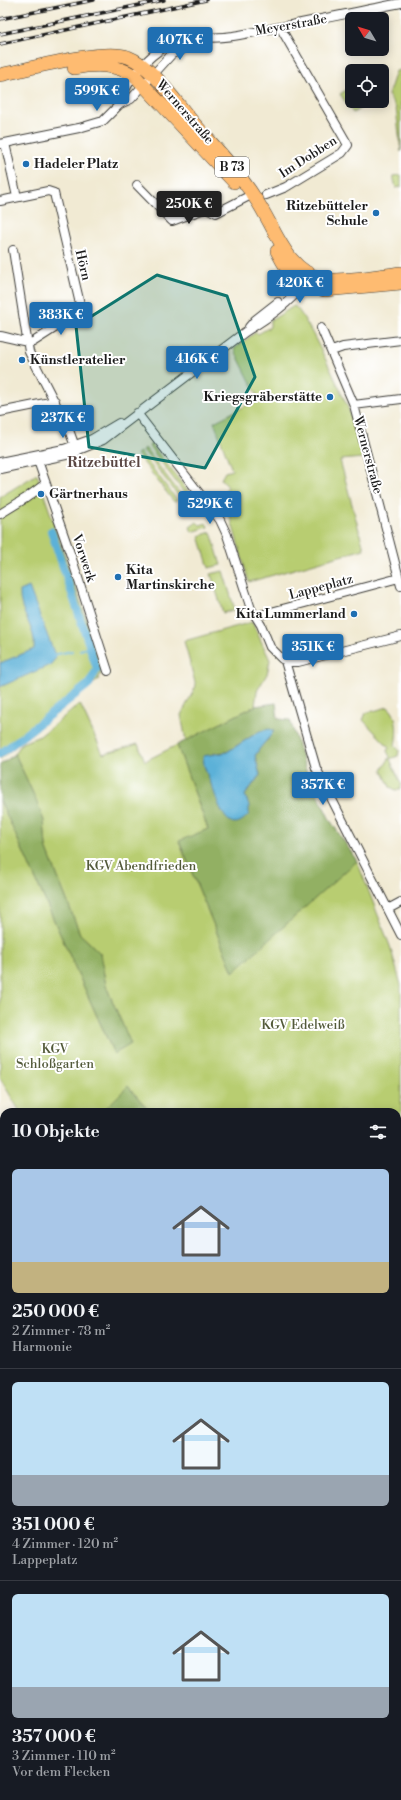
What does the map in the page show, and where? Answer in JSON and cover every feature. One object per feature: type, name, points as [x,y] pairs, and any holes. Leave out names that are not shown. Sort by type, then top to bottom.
[{"type":"main road","name":"B 73","points":[[0,75],[100,54],[129,57],[147,70]]},
{"type":"main road","name":"B 73","points":[[0,82],[88,65],[122,69],[139,80]]},
{"type":"main road","name":"Wernerstraße","points":[[147,70],[228,163],[250,196],[292,276],[307,280]]},
{"type":"main road","name":"Wernerstraße","points":[[139,80],[250,196]]},
{"type":"main road","name":"B 73","points":[[307,280],[336,280],[401,273]]},
{"type":"main road","points":[[307,280],[325,290],[401,283]]},
{"type":"street","name":"Meyerstraße","points":[[147,70],[149,59],[166,47],[182,41],[204,40],[401,4]]},
{"type":"street","name":"Im Dobben","points":[[266,195],[286,187],[334,158],[345,151],[348,145],[280,27]]},
{"type":"street","name":"Meyerstraße","points":[[139,80],[147,70],[172,54],[204,40]]},
{"type":"street","points":[[0,202],[17,197],[2,143],[99,123],[107,118],[120,104],[131,99],[139,80],[147,70]]},
{"type":"street","points":[[137,185],[172,221],[207,208],[216,213],[250,196]]},
{"type":"street","name":"Hörn","points":[[17,197],[48,192],[54,193],[80,304],[77,312],[72,317],[33,342],[27,342]]},
{"type":"street","points":[[13,250],[29,352],[69,430],[75,449]]},
{"type":"street","points":[[0,469],[103,440],[121,427],[126,421],[291,298],[307,280]]},
{"type":"street","name":"Wernerstraße","points":[[321,328],[354,405],[399,566],[400,582]]},
{"type":"street","points":[[0,336],[16,338],[27,342]]},
{"type":"street","points":[[332,351],[343,347],[401,340]]},
{"type":"street","points":[[354,405],[401,399]]},
{"type":"street","points":[[0,412],[55,401]]},
{"type":"street","points":[[137,413],[168,455],[220,520],[227,535],[250,609],[261,625],[271,649],[278,657],[284,661],[298,662],[401,636]]},
{"type":"street","points":[[0,462],[37,458]]},
{"type":"street","name":"Vorwerk","points":[[37,458],[45,484],[72,556],[108,670]]},
{"type":"street","points":[[0,514],[45,484]]},
{"type":"street","name":"Lappeplatz","points":[[256,616],[400,582]]},
{"type":"street","points":[[284,661],[316,768],[401,935]]},
{"type":"street","points":[[388,909],[401,902]]},
{"type":"highlighted area","points":[[157,275],[227,296],[255,377],[205,468],[89,447],[76,326]]},
{"type":"green space","points":[[401,70],[401,152],[396,108],[389,97],[389,92],[396,71]]},
{"type":"green space","points":[[345,91],[345,101],[340,94]]},
{"type":"green space","points":[[350,108],[361,108],[353,113]]},
{"type":"green space","points":[[401,175],[401,187],[396,188],[393,176]]},
{"type":"green space","points":[[294,306],[299,310],[322,351],[347,405],[354,425],[363,458],[340,460],[364,549],[249,582],[223,492],[228,487],[221,479],[225,472],[232,470],[214,422],[259,399],[234,349],[256,332],[258,334],[270,327],[270,321]]},
{"type":"green space","points":[[151,444],[188,491],[185,494],[149,446]]},
{"type":"green space","points":[[145,448],[182,496],[180,498],[143,450]]},
{"type":"green space","points":[[140,452],[177,500],[174,502],[137,454]]},
{"type":"green space","points":[[37,474],[103,668],[98,680],[0,759],[0,497]]},
{"type":"green space","points":[[197,522],[200,525],[206,523],[208,527],[192,532],[190,527]]},
{"type":"green space","points":[[211,532],[221,565],[209,568],[199,536]]},
{"type":"green space","points":[[223,571],[235,610],[223,613],[211,574]]},
{"type":"green space","points":[[252,622],[270,660],[267,674],[257,691],[255,706],[186,741],[181,715],[196,686],[184,641]]},
{"type":"green space","points":[[276,703],[278,719],[290,720],[306,770],[330,820],[357,861],[233,972],[179,841],[208,829],[177,745],[255,706]],"holes":[[[260,731],[269,739],[261,745],[255,756],[260,775],[245,795],[249,806],[213,788],[206,772],[214,753],[227,752]]]},
{"type":"green space","points":[[80,704],[103,754],[138,744],[145,761],[177,745],[208,829],[179,842],[233,971],[357,861],[390,946],[401,985],[401,1108],[147,1108],[128,1086],[106,1108],[18,1108],[0,1078],[0,800],[114,1054],[130,1044],[106,986],[100,953],[80,934],[46,847],[44,821],[15,754],[22,743],[40,736]]},
{"type":"green space","points":[[388,707],[392,711],[396,720],[397,731],[395,746],[399,750],[398,756],[390,759],[401,784],[401,789],[396,790],[390,787],[382,770],[390,757],[387,751],[389,747],[363,720],[366,713]]},
{"type":"green space","points":[[15,754],[44,821],[46,847],[80,934],[100,953],[106,986],[131,1044],[114,1054],[0,800],[0,765]]},
{"type":"green space","points":[[128,1086],[147,1108],[106,1108]]},
{"type":"water","points":[[29,587],[56,658],[50,665],[0,687],[0,663],[34,649],[33,634],[20,599],[20,591]]},
{"type":"water","points":[[270,729],[274,731],[255,756],[260,775],[245,795],[249,806],[249,814],[242,821],[235,823],[230,821],[221,811],[204,765],[203,756],[227,752],[260,731]]},
{"type":"waterway","points":[[0,754],[89,684],[97,669],[51,531]]},
{"type":"waterway","points":[[80,650],[90,647]]},
{"type":"waterway","points":[[53,655],[72,651]]},
{"type":"railway","points":[[0,19],[94,0]]},
{"type":"railway","points":[[0,34],[164,0]]},
{"type":"railway","points":[[0,44],[206,0]]},
{"type":"place","name":"Hadeler Platz","points":[[26,164]]},
{"type":"place","name":"Ritzebütteler Schule","points":[[376,213]]},
{"type":"place","name":"Künstleratelier","points":[[22,360]]},
{"type":"place","name":"Kriegsgräberstätte","points":[[330,397]]},
{"type":"place","name":"Gärtnerhaus","points":[[41,494]]},
{"type":"place","name":"Kita Martinskirche","points":[[118,577]]},
{"type":"place","name":"Kita Lummerland","points":[[354,614]]},
{"type":"district","name":"Ritzebüttel","points":[[104,463]]},
{"type":"park label","name":"KGV Abendfrieden","points":[[141,866]]},
{"type":"park label","name":"KGV Edelweiß","points":[[303,1025]]},
{"type":"park label","name":"KGV Schloßgarten","points":[[55,1056]]}]
